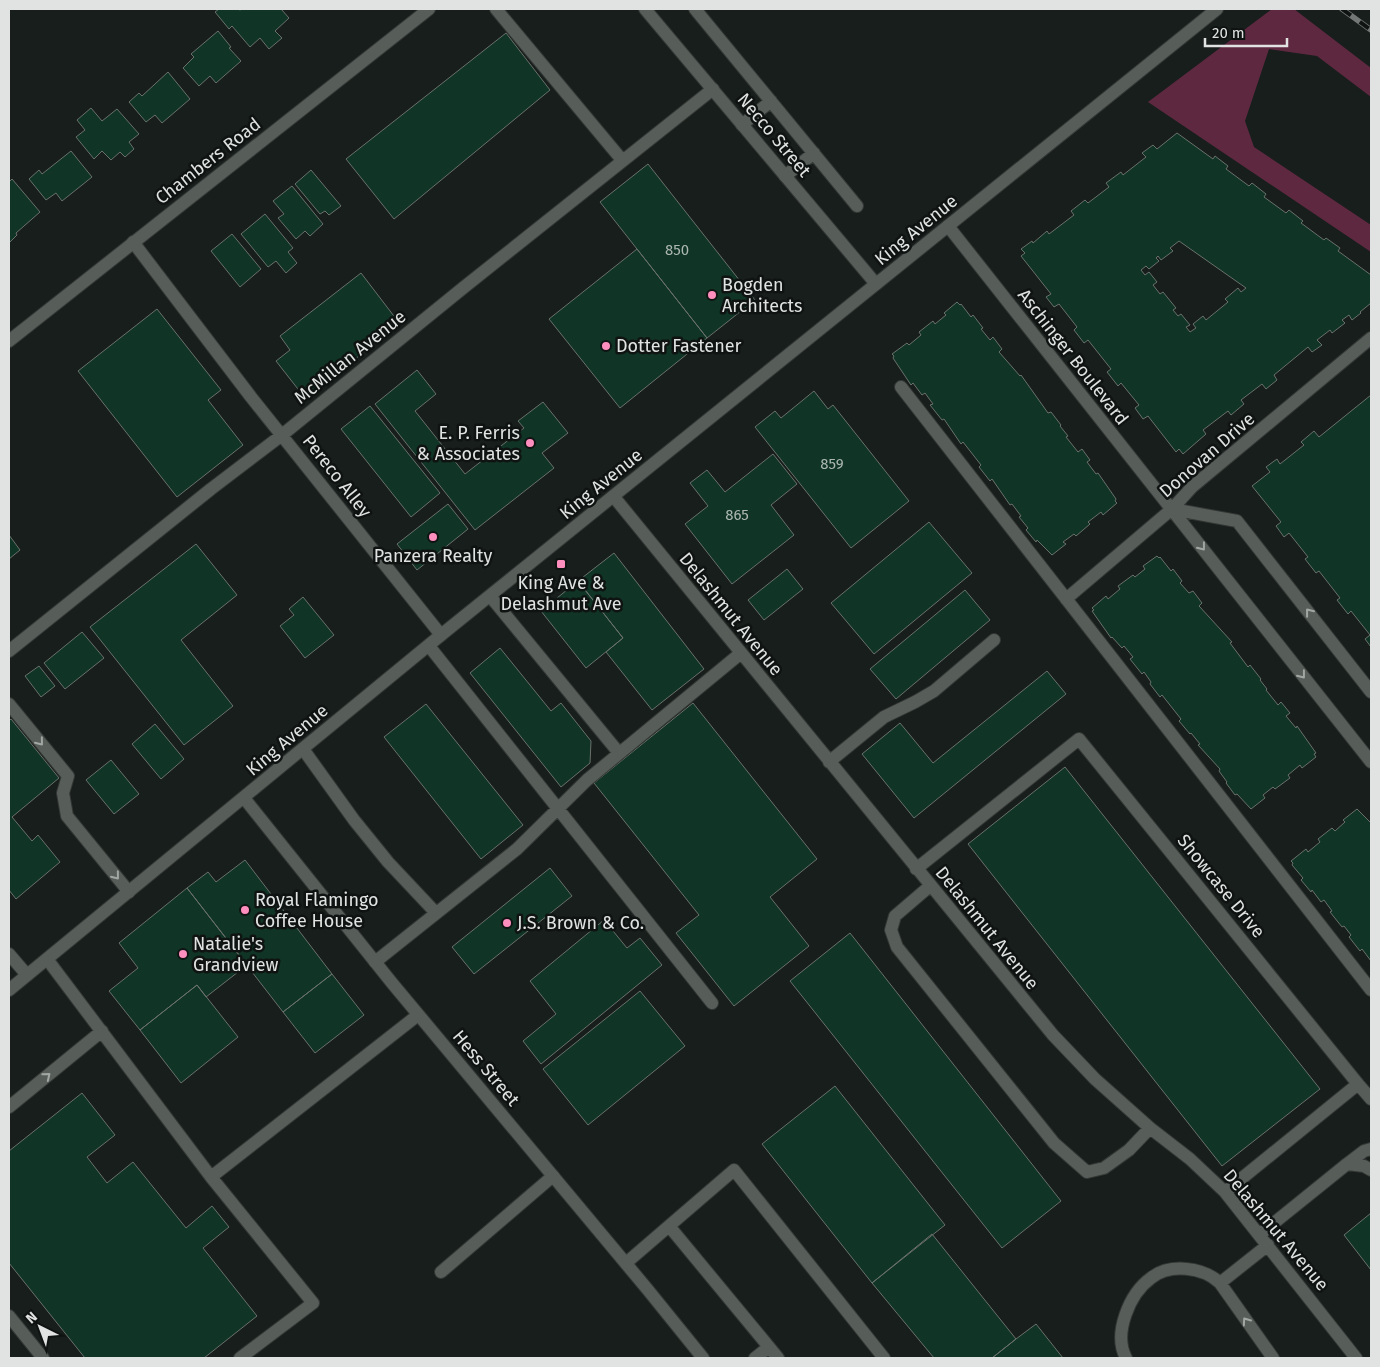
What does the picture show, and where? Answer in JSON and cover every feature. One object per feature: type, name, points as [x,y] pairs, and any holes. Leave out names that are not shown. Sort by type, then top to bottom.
[{"type":"street","name":"Chambers Road","points":[[9,341],[429,9]]},
{"type":"street","points":[[496,9],[622,160]]},
{"type":"street","name":"Necco Street","points":[[645,9],[876,284]]},
{"type":"street","points":[[695,9],[857,206]]},
{"type":"street","name":"King Avenue","points":[[9,990],[441,635],[1217,9]]},
{"type":"street","name":"McMillan Avenue","points":[[9,651],[211,489],[282,435],[622,160],[713,89]]},
{"type":"street","points":[[742,125],[771,102]]},
{"type":"street","points":[[785,176],[814,153]]},
{"type":"street","name":"Aschinger Boulevard","points":[[948,226],[1371,762]]},
{"type":"street","name":"Pereco Alley","points":[[133,242],[252,397],[441,635]]},
{"type":"street","name":"Donovan Drive","points":[[1066,599],[1172,509],[1192,487],[1371,338]]},
{"type":"street","points":[[901,387],[1371,990]]},
{"type":"street","name":"Delashmut Avenue","points":[[614,497],[1053,1035],[1095,1080],[1150,1128],[1190,1159],[1225,1192],[1356,1358]]},
{"type":"street","points":[[1172,509],[1237,521],[1371,692]]},
{"type":"street","points":[[490,596],[619,753]]},
{"type":"street","points":[[829,762],[884,717],[934,691],[994,640]]},
{"type":"street","points":[[429,646],[712,1003]]},
{"type":"street","points":[[375,962],[517,849],[586,780],[741,653]]},
{"type":"street","points":[[9,704],[68,776],[63,793],[68,816],[129,892]]},
{"type":"street","name":"Showcase Drive","points":[[916,868],[1079,739],[1358,1084]]},
{"type":"street","points":[[303,749],[354,820],[388,862],[436,913]]},
{"type":"street","name":"Hess Street","points":[[244,798],[418,1015],[703,1358]]},
{"type":"street","points":[[930,886],[895,916],[891,930],[897,947],[1054,1143],[1087,1172],[1104,1168],[1129,1150],[1150,1128]]},
{"type":"street","points":[[9,954],[27,975]]},
{"type":"street","points":[[47,960],[212,1177],[313,1303],[240,1358]]},
{"type":"street","points":[[212,1177],[418,1015]]},
{"type":"street","points":[[9,1107],[102,1031]]},
{"type":"street","points":[[1225,1192],[1358,1084],[1371,1099]]},
{"type":"street","points":[[1259,1235],[1347,1164],[1364,1151],[1371,1149]]},
{"type":"street","points":[[1347,1164],[1364,1166],[1371,1170]]},
{"type":"street","points":[[626,1264],[734,1170],[884,1358]]},
{"type":"street","points":[[441,1272],[553,1176]]},
{"type":"street","points":[[669,1226],[778,1358]]},
{"type":"street","points":[[1220,1283],[1268,1245]]},
{"type":"street","points":[[1126,1358],[1121,1345],[1121,1335],[1129,1307],[1136,1294],[1151,1278],[1159,1273],[1190,1270],[1206,1273],[1220,1283],[1273,1358]]},
{"type":"street","points":[[9,1316],[43,1358]]},
{"type":"street","points":[[755,1358],[769,1347]]},
{"type":"shaded area","points":[[1272,9],[1294,9],[1371,68],[1371,97],[1317,56],[1269,49],[1245,121],[1254,147],[1371,225],[1371,252],[1148,102]]},
{"type":"building","points":[[219,9],[281,9],[289,18],[275,31],[282,38],[269,49],[260,38],[250,47],[232,26],[229,29],[215,12]]},
{"type":"building","points":[[218,31],[231,47],[229,48],[241,61],[216,83],[210,76],[199,86],[183,68],[194,57],[191,54]]},
{"type":"building","points":[[506,33],[550,90],[394,219],[346,159]]},
{"type":"building","points":[[168,72],[190,99],[162,123],[155,115],[146,122],[129,102],[139,93],[142,96]]},
{"type":"building","points":[[91,108],[102,121],[117,109],[139,134],[129,142],[134,149],[125,157],[120,152],[111,160],[102,151],[94,159],[76,137],[85,130],[77,120]]},
{"type":"building","points":[[1177,133],[1213,159],[1215,156],[1228,166],[1226,169],[1249,186],[1252,183],[1266,194],[1264,197],[1286,213],[1289,210],[1303,221],[1301,223],[1324,240],[1326,238],[1340,248],[1338,251],[1371,275],[1371,303],[1361,313],[1352,320],[1349,315],[1342,320],[1345,323],[1332,333],[1330,330],[1317,340],[1322,345],[1312,352],[1308,347],[1274,375],[1277,380],[1266,389],[1262,384],[1241,400],[1244,404],[1231,415],[1228,411],[1203,430],[1206,434],[1183,454],[1179,449],[1176,452],[1148,416],[1143,419],[1135,408],[1139,405],[1121,383],[1118,386],[1107,372],[1111,369],[1088,340],[1084,343],[1074,330],[1077,327],[1059,304],[1054,307],[1046,297],[1051,294],[1021,256],[1025,253],[1021,249],[1032,241],[1033,243],[1047,231],[1049,234],[1074,215],[1071,211],[1085,200],[1088,203],[1109,187],[1106,183],[1121,172],[1123,175],[1146,157],[1142,153],[1153,145],[1157,149]],"holes":[[[1179,241],[1246,288],[1241,292],[1238,288],[1225,299],[1228,302],[1206,320],[1203,316],[1193,324],[1196,328],[1190,332],[1186,327],[1190,325],[1181,314],[1178,316],[1173,310],[1176,308],[1163,292],[1160,294],[1153,285],[1157,282],[1149,272],[1145,275],[1141,270],[1146,266],[1149,269],[1159,261],[1156,258],[1158,256],[1161,260],[1173,251],[1170,248]]]},
{"type":"building","points":[[71,151],[92,177],[62,201],[56,193],[46,200],[29,179],[39,170],[42,174]]},
{"type":"building","points":[[648,164],[755,300],[707,338],[600,202]]},
{"type":"building","points":[[311,170],[341,206],[329,215],[325,211],[320,214],[295,184]]},
{"type":"building","points":[[12,179],[40,212],[16,233],[17,235],[9,243],[9,182]]},
{"type":"building","points":[[292,186],[323,224],[310,236],[305,231],[296,239],[278,218],[284,214],[273,201]]},
{"type":"building","points":[[265,214],[293,248],[288,252],[297,263],[286,273],[276,261],[268,267],[241,234]]},
{"type":"building","points":[[232,234],[261,269],[240,287],[211,251]]},
{"type":"building","points":[[637,249],[707,338],[620,408],[549,319]]},
{"type":"building","points":[[361,273],[400,324],[305,398],[276,361],[290,350],[280,336]]},
{"type":"building","points":[[957,302],[961,304],[971,317],[973,315],[990,340],[993,337],[1002,349],[999,352],[1021,375],[1048,413],[1051,412],[1068,436],[1066,437],[1078,452],[1082,449],[1090,460],[1087,462],[1096,474],[1098,473],[1116,499],[1117,503],[1103,515],[1101,512],[1088,522],[1090,524],[1076,536],[1074,534],[1063,542],[1066,544],[1052,555],[1037,540],[1036,542],[1026,530],[1028,528],[1012,504],[1010,505],[992,479],[990,481],[979,467],[981,465],[963,442],[961,444],[944,419],[942,420],[930,405],[933,404],[925,393],[922,395],[913,383],[911,385],[893,358],[892,354],[907,343],[909,345],[921,335],[919,332],[933,321],[935,324]]},
{"type":"building","points":[[157,309],[221,390],[208,400],[243,445],[177,497],[78,371]]},
{"type":"building","name":"E. P. Ferris & Associates","points":[[417,370],[436,394],[415,411],[465,474],[524,428],[518,421],[543,402],[568,433],[542,453],[554,468],[475,530],[375,404]]},
{"type":"building","points":[[814,391],[828,409],[833,405],[909,501],[851,548],[755,427],[775,411],[781,418]]},
{"type":"building","points":[[1371,395],[1371,647],[1365,639],[1370,635],[1351,611],[1348,614],[1337,600],[1340,598],[1319,571],[1316,573],[1305,559],[1308,557],[1289,533],[1284,537],[1276,526],[1281,522],[1252,486],[1270,472],[1266,467],[1277,459],[1280,464],[1304,445],[1301,442],[1314,431],[1319,437]]},
{"type":"building","points":[[370,406],[440,493],[411,517],[341,429]]},
{"type":"building","points":[[773,454],[797,484],[771,505],[794,535],[732,584],[685,524],[708,506],[690,483],[707,470],[725,492]]},
{"type":"building","name":"Panzera Realty","points":[[448,504],[468,529],[417,570],[397,544]]},
{"type":"building","points":[[929,522],[972,573],[874,654],[831,603]]},
{"type":"building","points":[[9,535],[20,550],[9,559]]},
{"type":"building","points":[[196,544],[237,595],[181,640],[233,706],[184,745],[90,627]]},
{"type":"building","points":[[614,553],[704,669],[652,710],[606,652],[623,638],[578,581]]},
{"type":"building","points":[[1157,556],[1160,557],[1171,571],[1173,569],[1182,581],[1180,583],[1189,593],[1193,591],[1202,603],[1199,606],[1232,642],[1230,643],[1248,667],[1250,665],[1261,679],[1266,690],[1278,705],[1281,702],[1290,713],[1286,716],[1296,728],[1297,726],[1316,753],[1314,754],[1316,757],[1302,768],[1300,765],[1288,775],[1290,778],[1275,789],[1273,787],[1263,795],[1265,798],[1251,809],[1237,794],[1235,795],[1219,771],[1220,769],[1179,721],[1181,719],[1162,695],[1160,697],[1144,672],[1142,674],[1130,659],[1133,657],[1124,646],[1122,648],[1111,638],[1092,611],[1094,610],[1092,608],[1106,596],[1108,599],[1120,589],[1118,586],[1133,575],[1135,577],[1145,569],[1143,566]]},
{"type":"building","points":[[787,569],[803,589],[764,620],[748,600]]},
{"type":"building","points":[[578,581],[623,638],[586,668],[541,611]]},
{"type":"building","points":[[965,590],[990,620],[896,699],[870,669]]},
{"type":"building","points":[[303,597],[334,635],[305,658],[280,626],[294,615],[289,609]]},
{"type":"building","points":[[82,632],[104,658],[65,689],[44,663]]},
{"type":"building","points":[[500,648],[551,711],[561,703],[591,741],[590,763],[561,787],[470,673]]},
{"type":"building","points":[[39,666],[55,686],[41,697],[25,676]]},
{"type":"building","points":[[1047,671],[1066,694],[914,818],[862,754],[900,723],[933,763]]},
{"type":"building","points":[[693,703],[817,859],[770,897],[809,946],[734,1006],[676,933],[699,915],[594,783]]},
{"type":"building","points":[[426,704],[523,825],[481,859],[384,737]]},
{"type":"building","points":[[11,719],[59,778],[12,817],[32,841],[38,835],[60,862],[16,899],[9,890],[9,721]]},
{"type":"building","points":[[155,724],[184,759],[161,779],[132,744]]},
{"type":"building","points":[[111,760],[139,794],[114,814],[86,780]]},
{"type":"building","points":[[1065,767],[1320,1089],[1222,1166],[968,844]]},
{"type":"building","points":[[1357,809],[1371,823],[1371,961],[1349,937],[1351,935],[1330,912],[1332,911],[1324,900],[1321,902],[1301,880],[1303,878],[1291,861],[1306,849],[1308,852],[1320,842],[1318,839],[1332,828],[1335,831],[1345,822],[1343,820]]},
{"type":"building","points":[[245,860],[332,974],[283,1012],[187,888],[208,872],[216,882]]},
{"type":"building","points":[[550,868],[572,896],[474,974],[452,947]]},
{"type":"building","name":"Natalie's Grandview","points":[[187,888],[247,965],[206,997],[197,985],[140,1030],[109,991],[138,968],[119,943]]},
{"type":"building","points":[[604,920],[627,948],[640,938],[662,965],[541,1064],[523,1041],[556,1014],[530,981]]},
{"type":"building","points":[[850,933],[1061,1201],[1002,1248],[790,981]]},
{"type":"building","points":[[332,974],[364,1015],[315,1053],[283,1012]]},
{"type":"building","points":[[197,985],[238,1037],[181,1083],[140,1030]]},
{"type":"building","points":[[640,991],[685,1046],[588,1125],[543,1069]]},
{"type":"building","points":[[835,1086],[945,1225],[872,1283],[762,1144]]},
{"type":"building","points":[[82,1093],[115,1135],[87,1157],[107,1183],[133,1162],[186,1228],[212,1206],[229,1227],[203,1248],[257,1316],[204,1358],[85,1358],[9,1263],[9,1151]]},
{"type":"building","points":[[1371,1213],[1371,1270],[1344,1235]]},
{"type":"building","points":[[932,1234],[1016,1339],[992,1358],[934,1358],[872,1283]]},
{"type":"building","points":[[1036,1324],[1063,1358],[992,1358],[1016,1339]]},
{"type":"railway","points":[[1342,9],[1371,30]]},
{"type":"place","name":"Bogden Architects","points":[[712,295]]},
{"type":"place","name":"Dotter Fastener","points":[[606,346]]},
{"type":"place","name":"E. P. Ferris & Associates","points":[[530,443]]},
{"type":"place","name":"Panzera Realty","points":[[433,537]]},
{"type":"place","name":"King Ave & Delashmut Ave","points":[[561,564]]},
{"type":"place","name":"Royal Flamingo Coffee House","points":[[245,910]]},
{"type":"place","name":"J.S. Brown & Co.","points":[[507,923]]},
{"type":"place","name":"Natalie's Grandview","points":[[183,954]]}]
